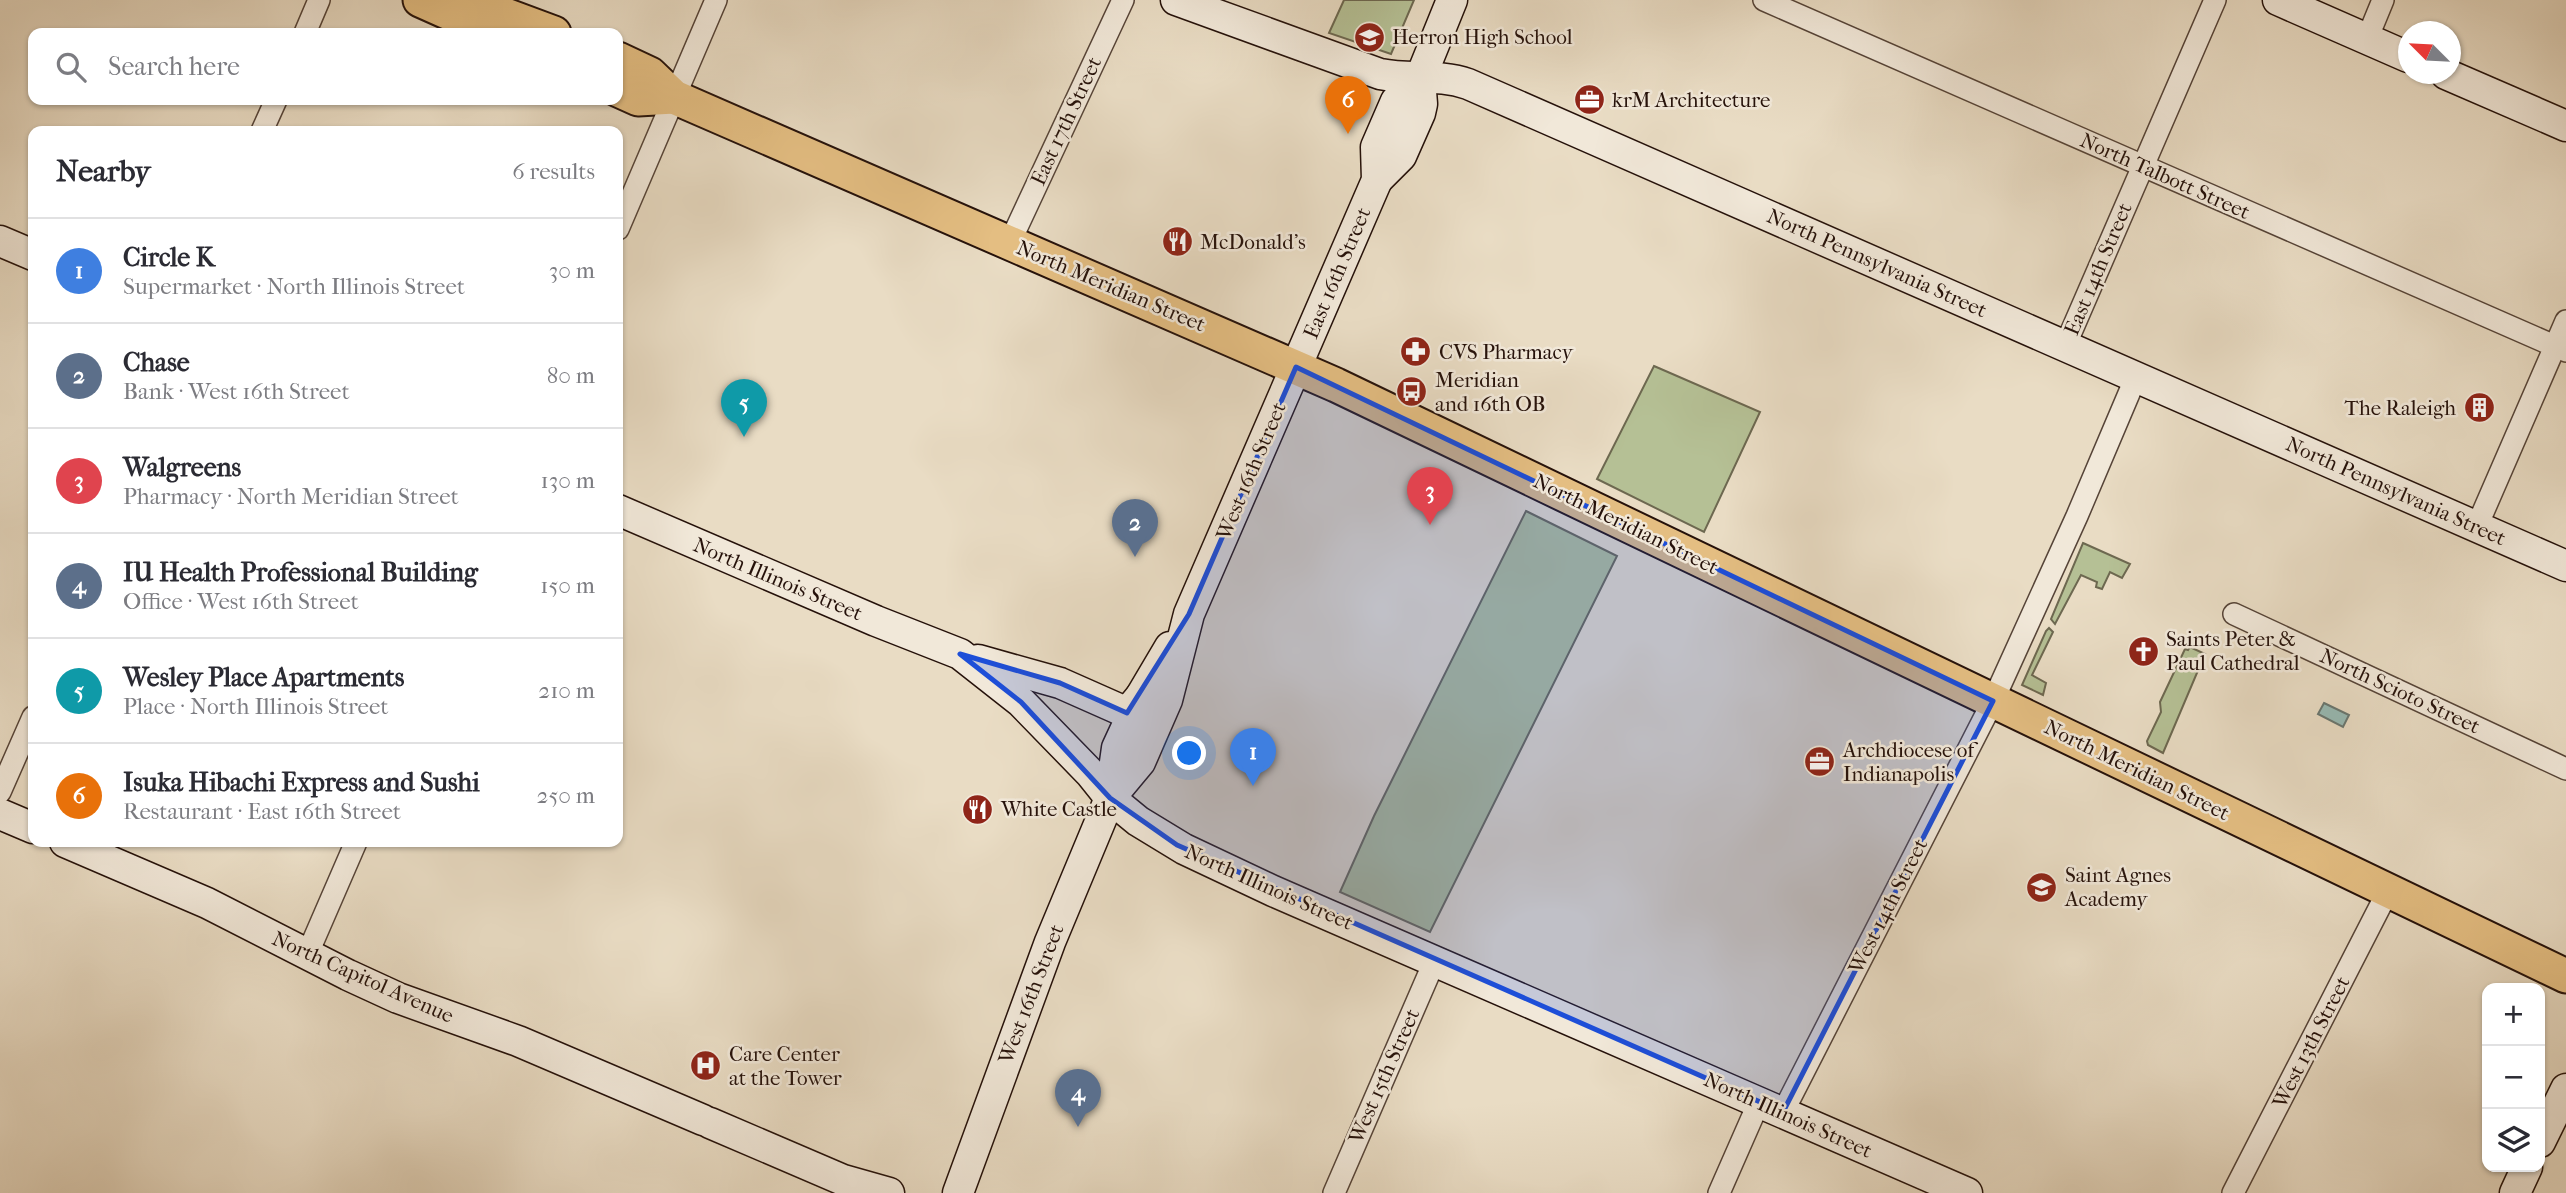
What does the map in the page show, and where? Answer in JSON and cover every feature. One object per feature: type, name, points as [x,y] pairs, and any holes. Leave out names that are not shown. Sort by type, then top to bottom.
[{"type":"main road","points":[[420,0],[483,28]]},
{"type":"main road","points":[[465,0],[541,28]]},
{"type":"main road","name":"North Pennsylvania Street","points":[[1176,0],[1380,74],[1420,79],[1444,77],[1468,84],[2566,566]]},
{"type":"main road","name":"East 16th Street","points":[[1296,367],[1377,180],[1376,147],[1396,101],[1420,79],[1452,0]]},
{"type":"main road","points":[[2278,0],[2398,52]]},
{"type":"main road","name":"North Meridian Street","points":[[623,61],[650,74],[674,97],[1296,367],[2566,976]]},
{"type":"main road","points":[[2461,80],[2566,126]]},
{"type":"main road","name":"North Meridian Street","points":[[623,92],[638,99],[674,97]]},
{"type":"main road","points":[[0,241],[28,254]]},
{"type":"main road","name":"West 16th Street","points":[[1111,798],[1117,748],[1141,696],[1161,666],[1189,614],[1296,367]]},
{"type":"main road","name":"North Illinois Street","points":[[623,512],[867,618],[960,654],[1021,702],[1111,798],[1138,821],[1184,849],[1273,891],[1967,1193]]},
{"type":"main road","name":"West 16th Street","points":[[958,1193],[1049,942],[1111,798],[1140,762],[1167,700],[1189,614]]},
{"type":"main road","points":[[960,654],[1060,683],[1121,710],[1131,709],[1141,696]]},
{"type":"main road","points":[[0,814],[28,826]]},
{"type":"main road","name":"North Capitol Avenue","points":[[77,847],[207,902],[307,955],[398,998],[518,1041],[843,1180],[889,1193]]},
{"type":"main road","points":[[2545,1132],[2566,1089]]},
{"type":"main road","points":[[2515,1193],[2526,1172]]},
{"type":"street","points":[[307,28],[319,0]]},
{"type":"street","points":[[623,217],[716,0]]},
{"type":"street","name":"East 17th Street","points":[[1010,242],[1123,0]]},
{"type":"street","name":"North Talbott Street","points":[[1764,0],[2561,349]]},
{"type":"street","name":"East 14th Street","points":[[2065,346],[2215,0]]},
{"type":"street","points":[[2367,39],[2383,0]]},
{"type":"street","points":[[264,126],[274,105]]},
{"type":"street","points":[[2477,526],[2561,349],[2566,321]]},
{"type":"street","points":[[1993,701],[2072,528],[2136,377]]},
{"type":"street","name":"North Scioto Street","points":[[2234,614],[2566,769]]},
{"type":"street","name":"West 14th Street","points":[[1719,1193],[1771,1107],[1993,701]]},
{"type":"street","points":[[0,792],[28,728]]},
{"type":"street","points":[[307,955],[354,847]]},
{"type":"street","name":"West 13th Street","points":[[2233,1193],[2388,891]]},
{"type":"street","name":"West 15th Street","points":[[1334,1193],[1435,960]]},
{"type":"highlighted area","points":[[1296,367],[1993,701],[1783,1112],[1177,845],[1110,798],[1021,702],[960,654],[1060,683],[1127,713],[1189,614]]},
{"type":"green space","name":"Herron High School","points":[[1344,0],[1414,0],[1391,54],[1329,33]]},
{"type":"green space","points":[[1654,366],[1760,412],[1704,532],[1597,479]]},
{"type":"green space","points":[[1526,511],[1617,556],[1430,932],[1340,892],[1374,816]]},
{"type":"green space","points":[[2083,543],[2130,564],[2122,578],[2110,572],[2102,589],[2096,587],[2097,582],[2081,575],[2055,624],[2051,619]]},
{"type":"green space","points":[[2049,628],[2053,632],[2032,675],[2046,683],[2043,695],[2022,685]]},
{"type":"green space","points":[[2190,647],[2205,654],[2163,753],[2148,745],[2147,741],[2161,712],[2160,702],[2185,649]]},
{"type":"water","points":[[2324,703],[2349,715],[2343,727],[2318,714]]},
{"type":"place","name":"Herron High School","points":[[1369,37]]},
{"type":"place","name":"krM Architecture","points":[[1589,100]]},
{"type":"place","name":"Isuka Hibachi Express and Sushi","points":[[1348,134]]},
{"type":"place","name":"McDonald's","points":[[1177,242]]},
{"type":"place","name":"CVS Pharmacy","points":[[1416,352]]},
{"type":"place","name":"Meridian and 16th OB","points":[[1412,392]]},
{"type":"place","name":"The Raleigh","points":[[2479,408]]},
{"type":"place","name":"Wesley Place Apartments","points":[[744,437]]},
{"type":"place","name":"Walgreens","points":[[1430,525]]},
{"type":"place","name":"Chase","points":[[1135,557]]},
{"type":"place","name":"Saints Peter & Paul Cathedral","points":[[2143,651]]},
{"type":"place","name":"Archdiocese of Indianapolis","points":[[1820,762]]},
{"type":"place","name":"Circle K","points":[[1253,786]]},
{"type":"place","name":"White Castle","points":[[978,809]]},
{"type":"place","name":"Saint Agnes Academy","points":[[2042,887]]},
{"type":"place","name":"Care Center at the Tower","points":[[706,1066]]},
{"type":"place","name":"IU Health Professional Building","points":[[1078,1127]]}]
